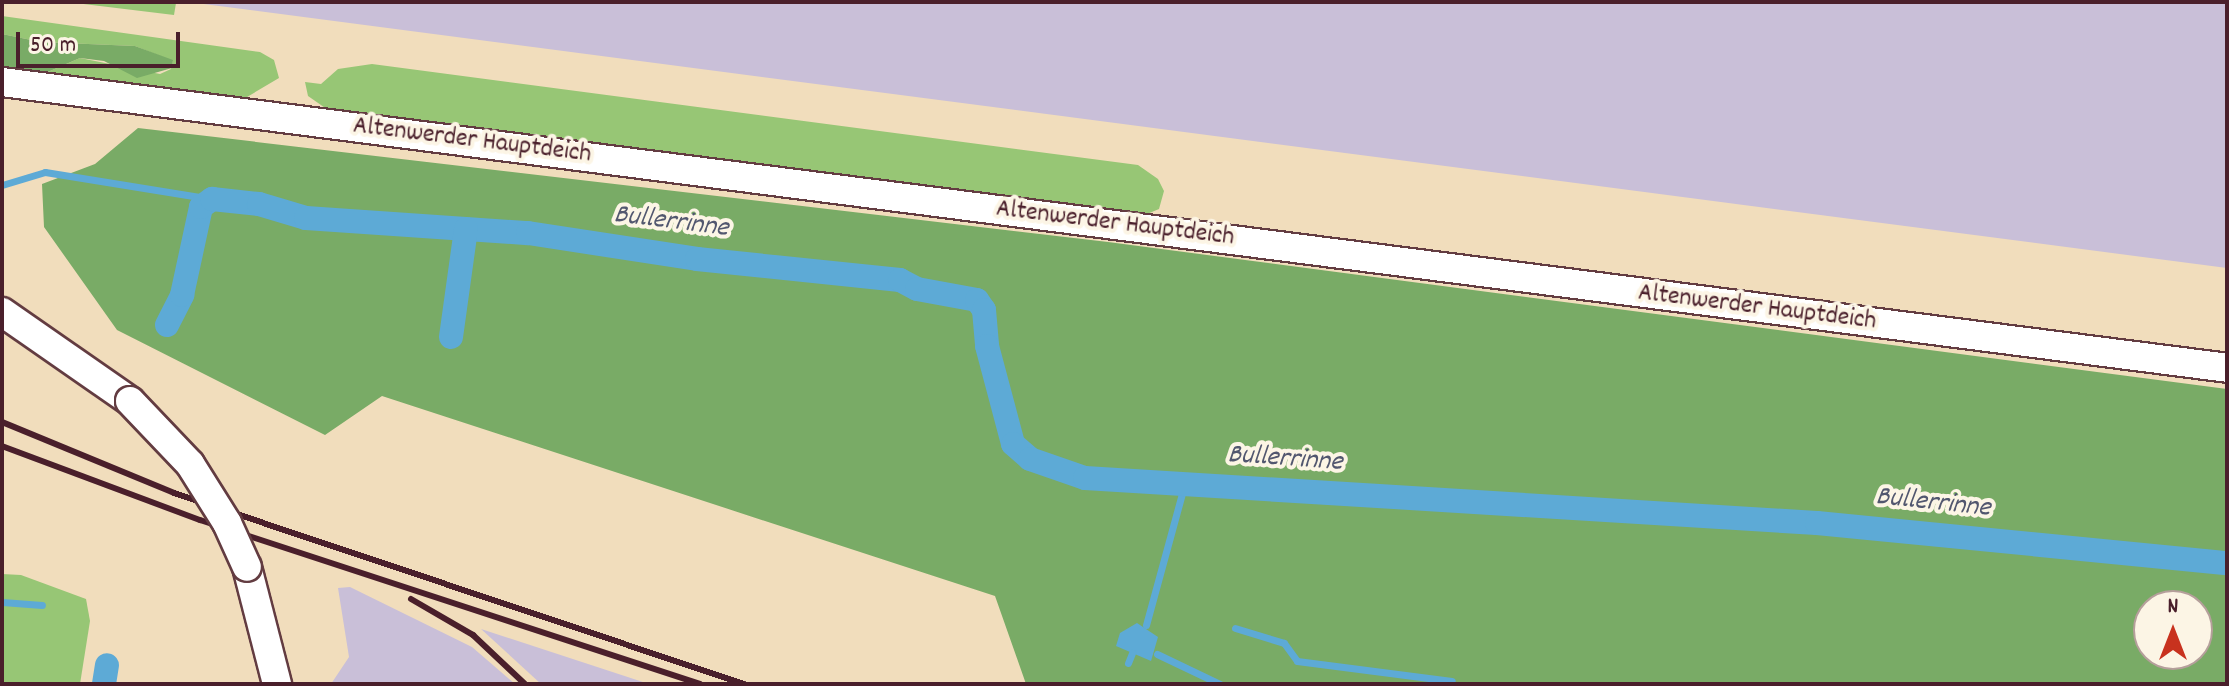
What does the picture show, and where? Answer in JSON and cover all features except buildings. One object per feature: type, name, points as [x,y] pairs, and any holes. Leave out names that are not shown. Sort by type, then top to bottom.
[{"type":"street","name":"Altenwerder Hauptdeich","points":[[2,82],[2227,368]]},
{"type":"street","points":[[2,312],[130,401],[190,464],[227,523],[247,567],[277,684]]},
{"type":"shaded area","points":[[188,2],[2227,2],[2227,268]]},
{"type":"shaded area","points":[[350,587],[472,647],[515,684],[331,684],[349,657],[338,588]]},
{"type":"shaded area","points":[[481,629],[649,684],[541,684]]},
{"type":"green space","points":[[67,2],[171,2],[176,3],[174,15]]},
{"type":"green space","points":[[2,16],[260,52],[274,60],[279,78],[242,100],[43,74],[80,58],[160,74],[171,69],[173,61],[135,46],[41,42],[2,34]]},
{"type":"green space","points":[[2,34],[41,42],[135,46],[173,60],[172,68],[137,78],[104,61],[80,58],[43,74],[2,68]]},
{"type":"green space","points":[[372,64],[1138,165],[1158,179],[1164,191],[1159,209],[1147,214],[331,112],[308,96],[305,82],[321,84],[338,69]]},
{"type":"green space","points":[[138,128],[1108,242],[2227,389],[2227,684],[1026,684],[995,596],[382,396],[325,435],[117,330],[44,227],[42,184],[95,164]]},
{"type":"green space","points":[[2,574],[21,575],[86,599],[90,621],[80,684],[2,684]]},
{"type":"water","points":[[1137,623],[1158,637],[1151,661],[1116,646],[1120,633]]},
{"type":"waterway","points":[[2,185],[45,172],[212,199]]},
{"type":"waterway","name":"Bullerrinne","points":[[167,325],[182,295],[201,207],[212,199],[259,204],[306,218],[528,233],[697,259],[900,280],[917,289],[977,300],[984,310],[987,346],[1013,444],[1030,459],[1085,478],[1817,523],[2227,563]]},
{"type":"waterway","name":"Bullerrinne","points":[[451,337],[466,229]]},
{"type":"waterway","points":[[1146,625],[1185,482]]},
{"type":"waterway","points":[[2,602],[42,605]]},
{"type":"waterway","points":[[1235,628],[1284,643],[1297,661],[1452,681]]},
{"type":"waterway","points":[[1128,663],[1132,653]]},
{"type":"waterway","points":[[1157,654],[1220,684]]},
{"type":"waterway","points":[[104,684],[107,665]]},
{"type":"railway","points":[[2,422],[174,493],[744,684]]},
{"type":"railway","points":[[2,446],[200,520],[700,684]]},
{"type":"railway","points":[[411,599],[473,635],[525,684]]}]
